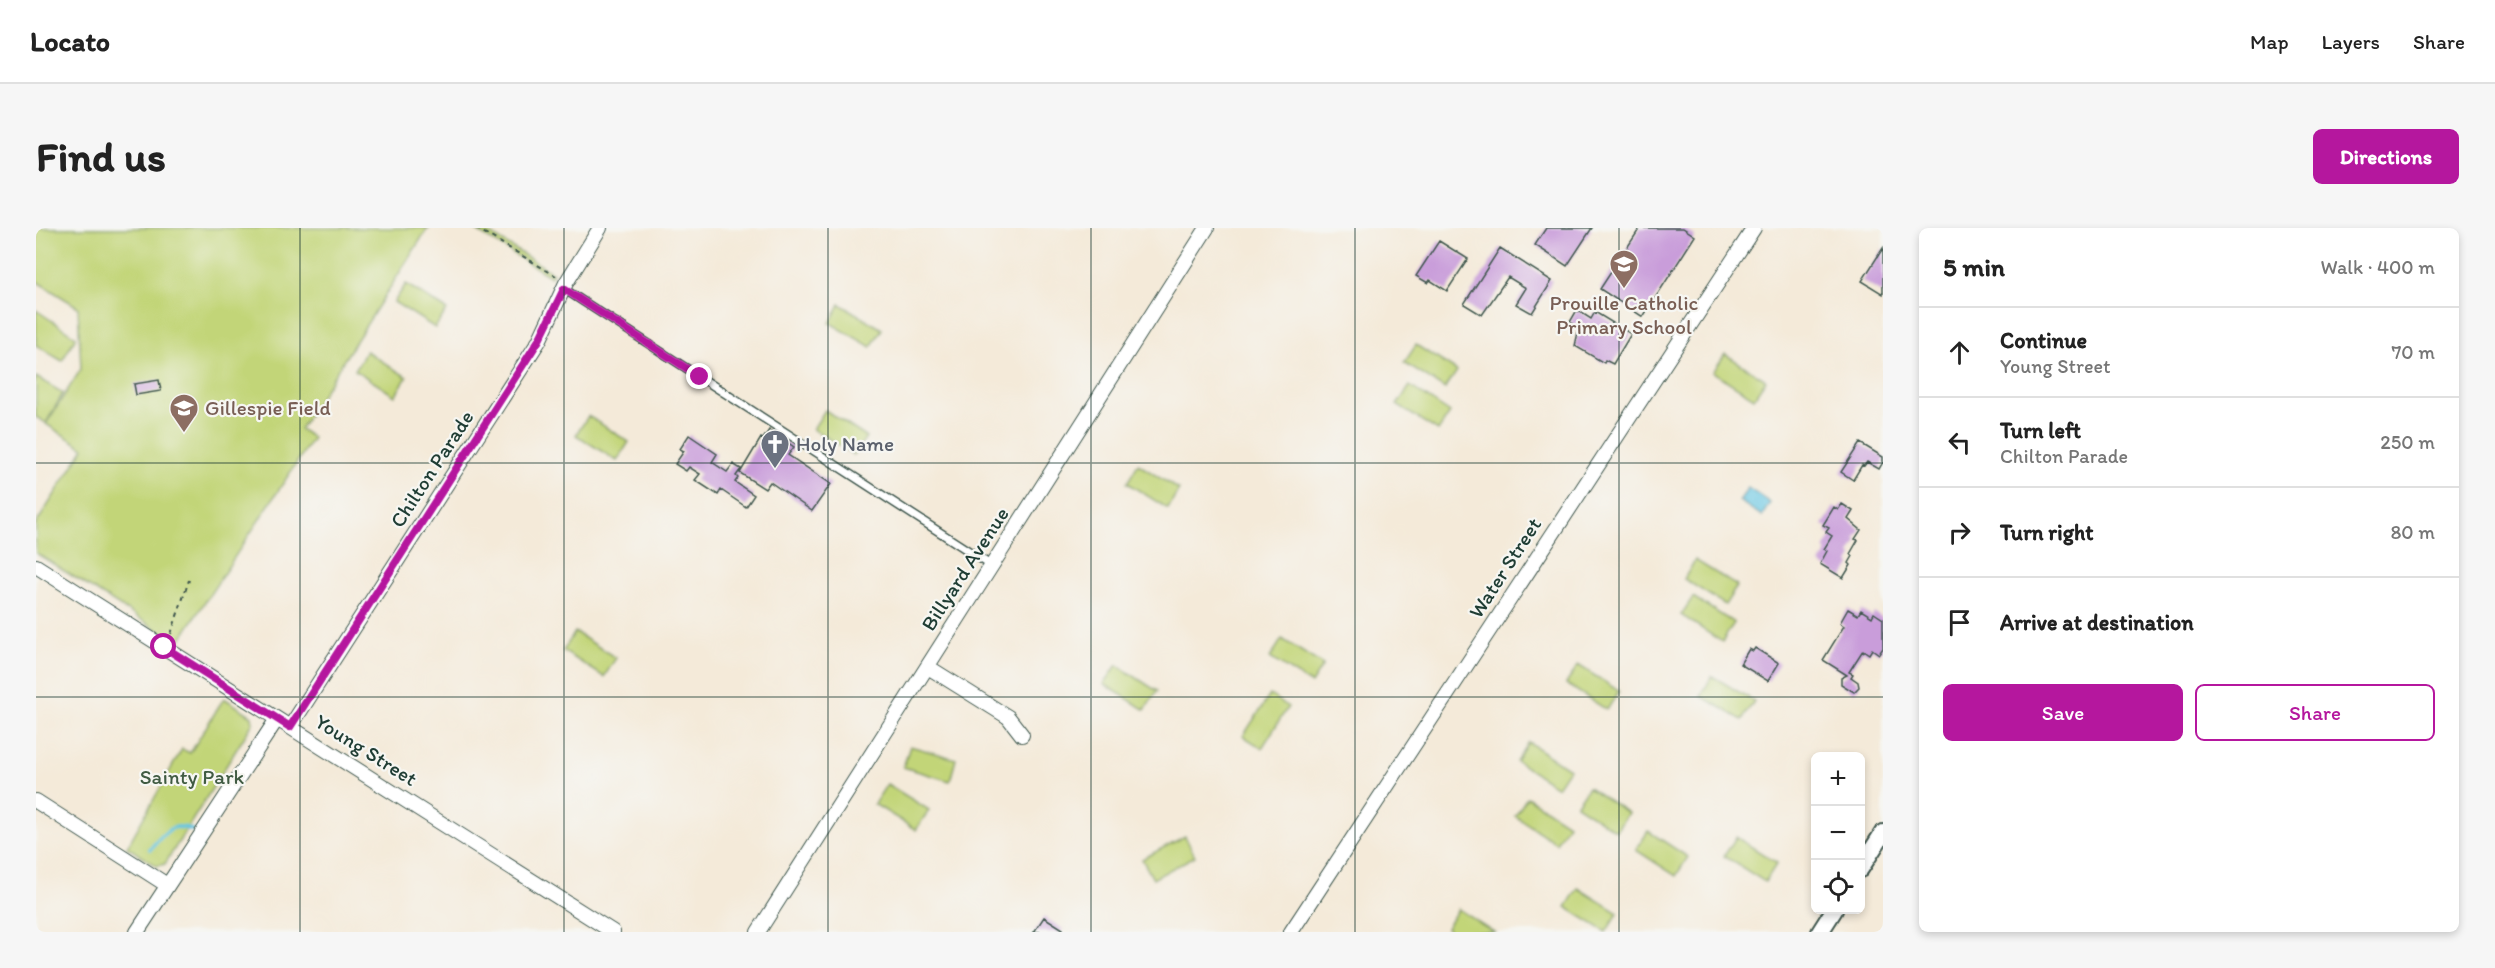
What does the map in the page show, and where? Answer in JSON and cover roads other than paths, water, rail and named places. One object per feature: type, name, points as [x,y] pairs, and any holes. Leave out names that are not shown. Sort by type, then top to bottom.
[{"type":"street","name":"Chilton Parade","points":[[290,727],[539,340],[565,286],[600,228]]},
{"type":"street","name":"Billyard Avenue","points":[[758,932],[1207,228]]},
{"type":"street","name":"Water Street","points":[[1292,932],[1754,228]]},
{"type":"street","name":"Young Street","points":[[36,566],[613,932]]},
{"type":"street","points":[[927,666],[1008,717],[1022,735]]},
{"type":"street","points":[[136,932],[277,719]]},
{"type":"street","points":[[36,801],[167,885]]},
{"type":"street","points":[[1865,861],[1883,833]]},
{"type":"street","points":[[1820,932],[1831,914]]},
{"type":"lane","points":[[565,286],[992,566]]},
{"type":"water","points":[[1748,488],[1770,503],[1762,516],[1739,501]]},
{"type":"waterway","points":[[150,849],[168,830],[178,827],[192,830]]},
{"type":"place","name":"Prouille Catholic Primary School","points":[[1624,290]]},
{"type":"place","name":"Gillespie Field","points":[[184,434]]},
{"type":"place","name":"Holy Name","points":[[775,470]]},
{"type":"park label","name":"Sainty Park","points":[[192,777]]}]
